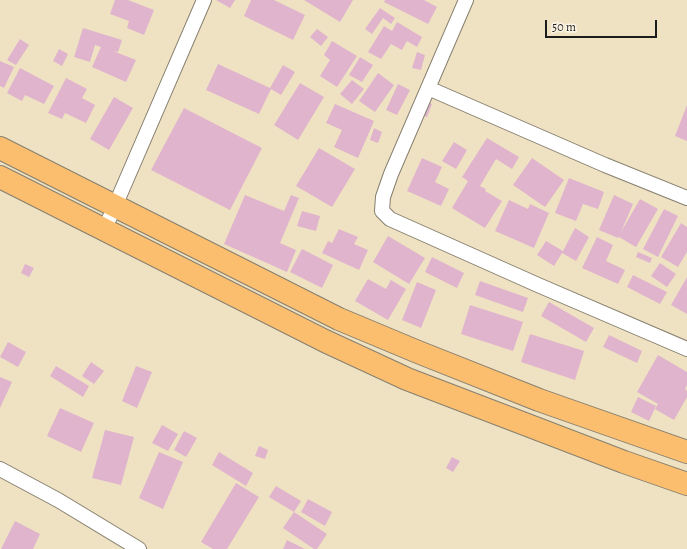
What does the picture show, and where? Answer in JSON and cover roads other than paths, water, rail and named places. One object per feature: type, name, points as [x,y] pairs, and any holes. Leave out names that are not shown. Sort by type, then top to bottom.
[{"type":"main road","points":[[0,148],[339,319],[539,400],[687,452]]},
{"type":"main road","points":[[0,177],[325,341],[407,378],[624,462],[687,484]]},
{"type":"street","points":[[104,230],[204,0]]},
{"type":"street","points":[[466,0],[391,174],[383,197],[382,211],[390,219],[687,349]]},
{"type":"street","points":[[428,88],[605,165],[687,198]]},
{"type":"street","points":[[2,475],[58,500],[139,549]]}]
